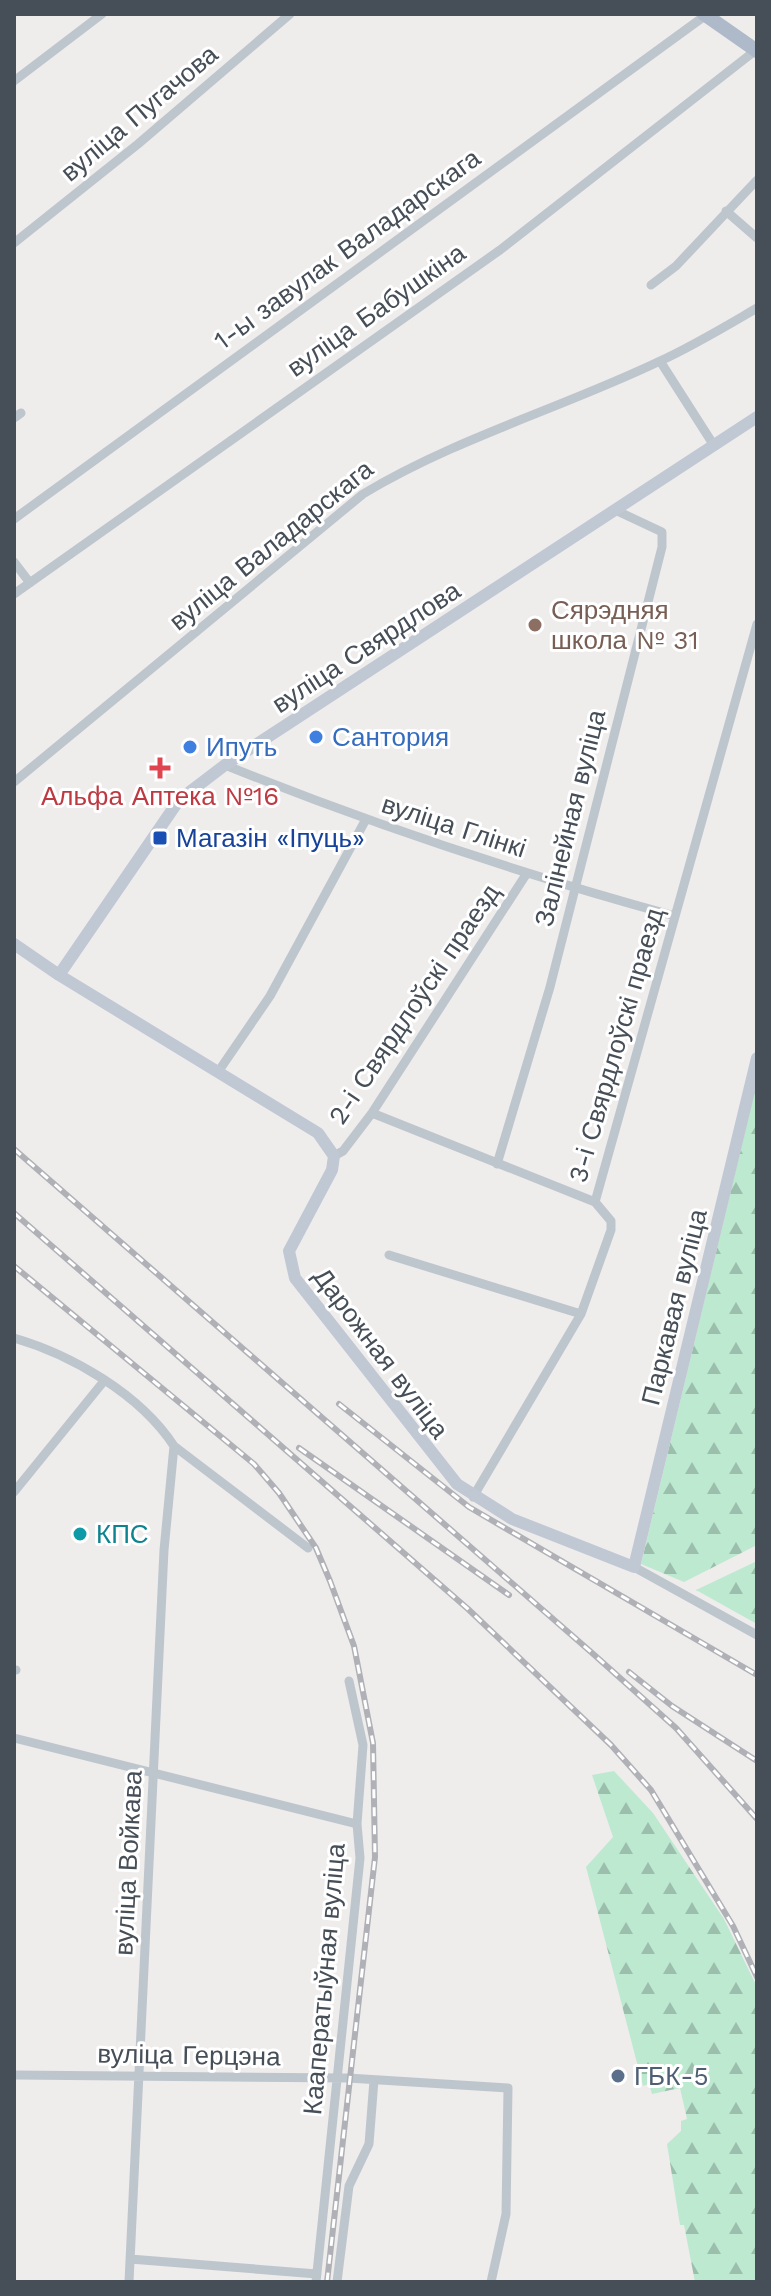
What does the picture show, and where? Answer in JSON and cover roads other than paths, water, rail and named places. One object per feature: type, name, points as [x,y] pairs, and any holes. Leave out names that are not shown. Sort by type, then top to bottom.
[{"type":"main road","points":[[705,15],[756,51]]},
{"type":"street","points":[[14,81],[102,14]]},
{"type":"street","name":"вуліца Пугачова","points":[[14,243],[138,144],[290,14]]},
{"type":"street","name":"1-ы завулак Валадарскага","points":[[14,519],[705,15]]},
{"type":"street","name":"вуліца Бабушкіна","points":[[14,594],[500,250],[756,51]]},
{"type":"street","points":[[651,285],[676,266],[757,180]]},
{"type":"street","points":[[726,211],[757,238]]},
{"type":"street","name":"вуліца Валадарскага","points":[[14,782],[363,494],[399,472],[530,413],[660,361],[757,308]]},
{"type":"street","points":[[660,361],[713,444]]},
{"type":"street","name":"вуліца Свярдлова","points":[[59,975],[179,800],[225,765],[757,417]]},
{"type":"street","name":"Залінейная вуліца","points":[[497,1164],[550,987],[663,540],[662,532],[615,510]]},
{"type":"street","points":[[14,562],[30,583]]},
{"type":"street","name":"3-і Свярдлоўскі праезд","points":[[473,1497],[581,1314],[611,1230],[611,1221],[595,1202],[757,624]]},
{"type":"street","name":"вуліца Глінкі","points":[[225,765],[365,821],[574,888],[675,916]]},
{"type":"street","points":[[218,1072],[270,996],[365,821]]},
{"type":"street","name":"2-і Свярдлоўскі праезд","points":[[334,1156],[343,1151],[372,1113],[527,873]]},
{"type":"street","points":[[14,944],[59,975],[318,1133],[334,1156]]},
{"type":"street","name":"Паркавая вуліца","points":[[634,1567],[757,1058]]},
{"type":"street","points":[[372,1113],[595,1202]]},
{"type":"street","name":"Дарожная вуліца","points":[[334,1156],[332,1170],[293,1241],[289,1264],[295,1278],[437,1463],[473,1497],[512,1519],[634,1567],[757,1635]]},
{"type":"street","points":[[389,1255],[581,1314]]},
{"type":"street","points":[[14,1338],[49,1348],[104,1381],[159,1423],[174,1446],[308,1548]]},
{"type":"street","points":[[14,1492],[104,1381]]},
{"type":"street","name":"вуліца Войкава","points":[[129,2282],[164,1550],[174,1446]]},
{"type":"street","name":"Кааператыўная вуліца","points":[[316,2278],[360,1858],[357,1824],[363,1745],[349,1681]]},
{"type":"street","points":[[14,1738],[357,1824]]},
{"type":"street","name":"вуліца Герцэна","points":[[14,2075],[338,2078],[508,2088],[506,2214],[491,2282]]},
{"type":"street","points":[[337,2282],[349,2186],[369,2144],[374,2080]]},
{"type":"street","points":[[130,2259],[316,2278]]},
{"type":"street","points":[[225,2268],[225,2282]]},
{"type":"railway","points":[[14,1149],[676,1728],[757,1819]]},
{"type":"railway","points":[[14,1213],[468,1609],[611,1745],[651,1790],[733,1926],[757,1977]]},
{"type":"railway","points":[[14,1266],[254,1464],[279,1493],[316,1548],[354,1646],[373,1743],[375,1857],[327,2282]]},
{"type":"railway","points":[[339,1404],[469,1507],[757,1675]]},
{"type":"railway","points":[[299,1448],[509,1595]]},
{"type":"railway","points":[[629,1672],[672,1706],[757,1761]]},
{"type":"place","name":"Сярэдняя школа № 31","points":[[535,625]]},
{"type":"place","name":"Сантория","points":[[316,737]]},
{"type":"place","name":"Ипуть","points":[[190,747]]},
{"type":"place","name":"Альфа Аптека №16","points":[[160,768]]},
{"type":"place","name":"Магазін «Іпуць»","points":[[160,838]]},
{"type":"place","name":"КПС","points":[[80,1534]]},
{"type":"place","name":"ГБК-5","points":[[618,2076]]}]
